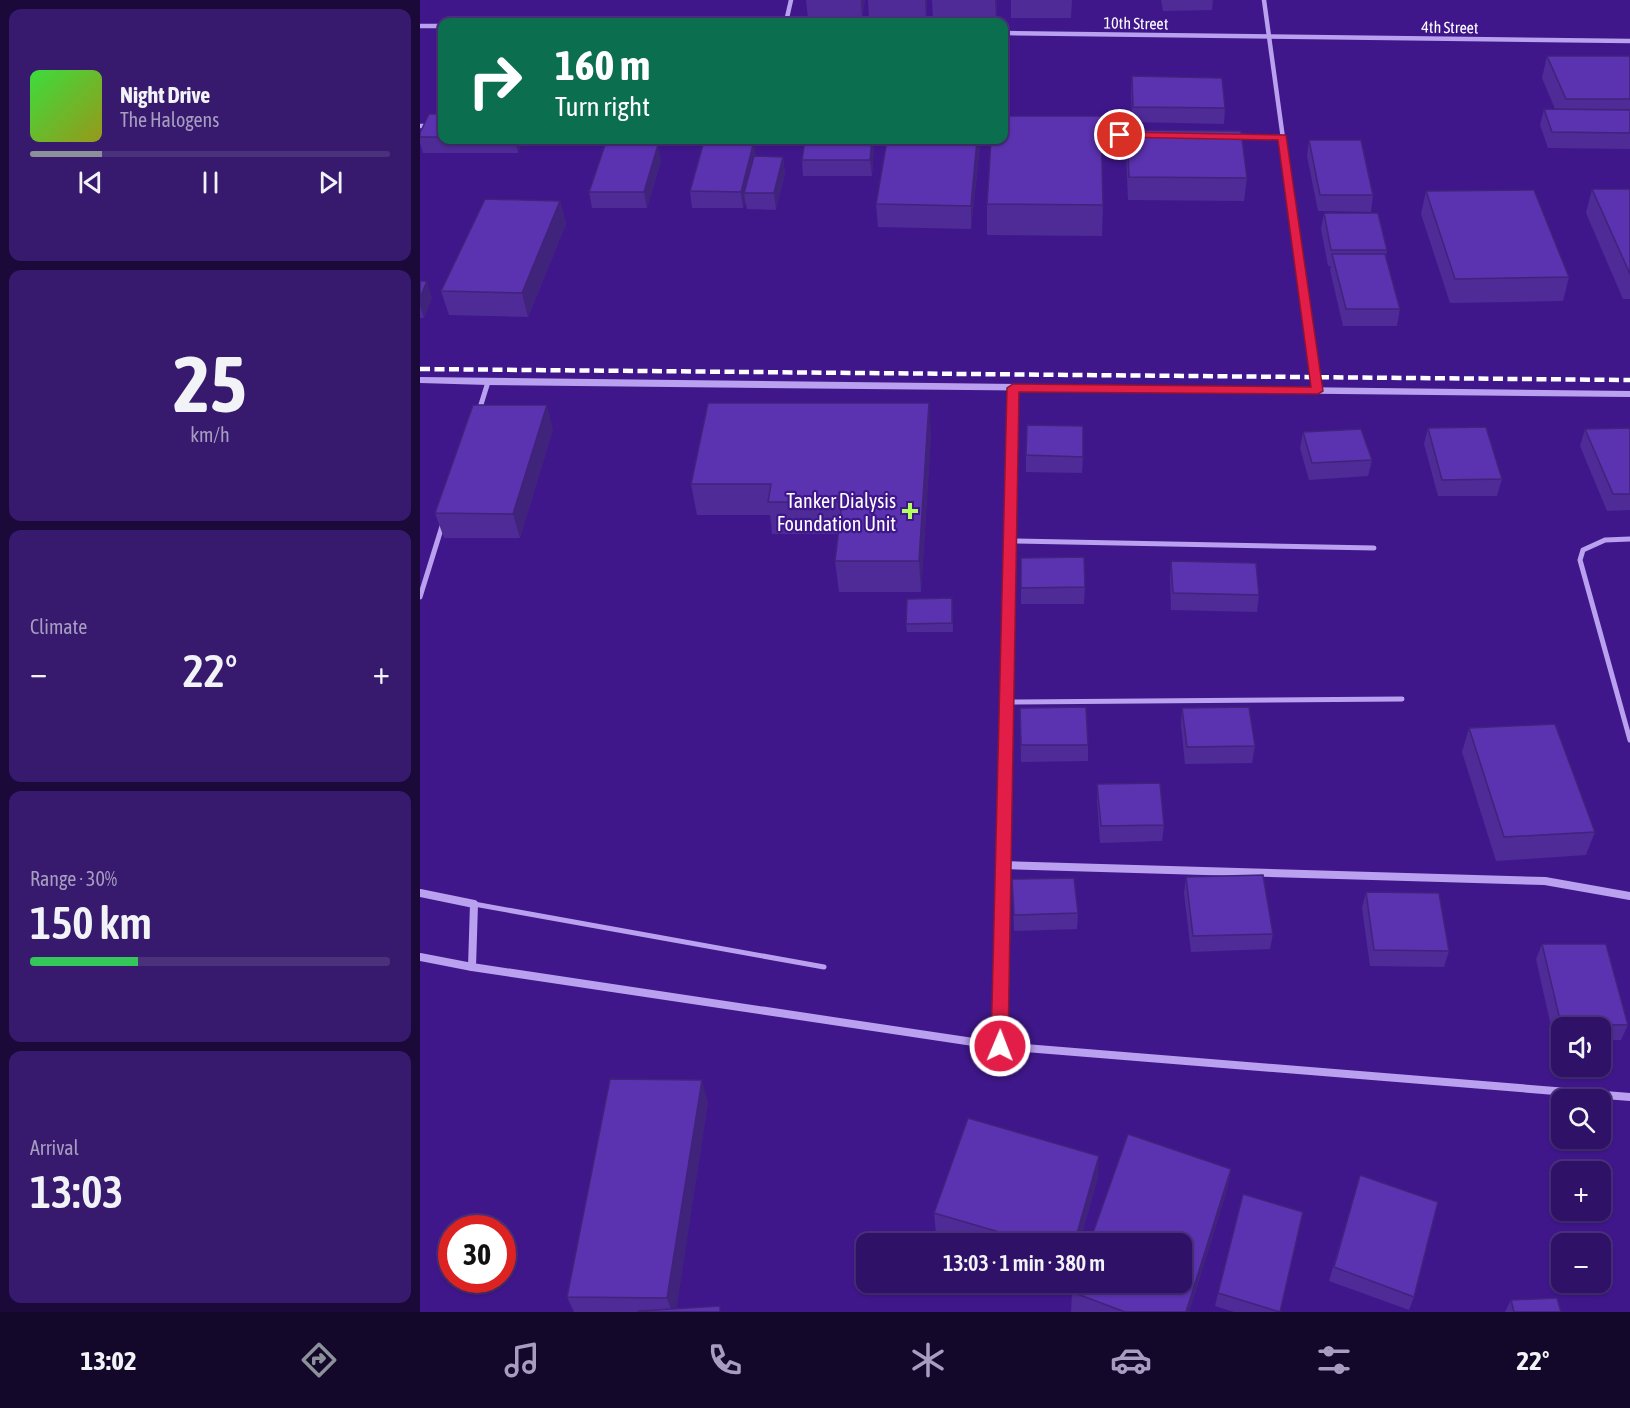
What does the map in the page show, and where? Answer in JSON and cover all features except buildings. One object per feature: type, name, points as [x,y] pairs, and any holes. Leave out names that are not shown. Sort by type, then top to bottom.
[{"type":"street","points":[[787,18],[791,0]]},
{"type":"street","points":[[1264,0],[1318,391]]},
{"type":"street","points":[[420,26],[438,26]]},
{"type":"street","name":"10th Street","points":[[1008,33],[1269,36]]},
{"type":"street","name":"4th Street","points":[[1269,36],[1630,41]]},
{"type":"street","points":[[420,126],[438,126]]},
{"type":"street","points":[[1085,134],[1143,135]]},
{"type":"street","points":[[1224,136],[1282,137]]},
{"type":"street","points":[[420,380],[1630,394]]},
{"type":"street","points":[[477,416],[488,382]]},
{"type":"street","points":[[1000,1046],[1013,388]]},
{"type":"street","points":[[420,597],[445,518]]},
{"type":"street","points":[[1630,539],[1605,540],[1583,550],[1580,560],[1630,740]]},
{"type":"street","points":[[1010,541],[1374,548]]},
{"type":"street","points":[[1006,702],[1402,699]]},
{"type":"street","points":[[1003,865],[1545,881],[1630,896]]},
{"type":"street","points":[[420,893],[474,904],[472,967]]},
{"type":"street","points":[[420,957],[472,967],[1000,1046],[1630,1097]]},
{"type":"lane","points":[[474,904],[824,967]]},
{"type":"railway","points":[[420,369],[1630,380]]},
{"type":"place","name":"Tanker Dialysis Foundation Unit","points":[[910,511]]},
{"type":"route","points":[[1000,1046],[1013,388],[1318,391],[1282,137],[1120,135]]}]
